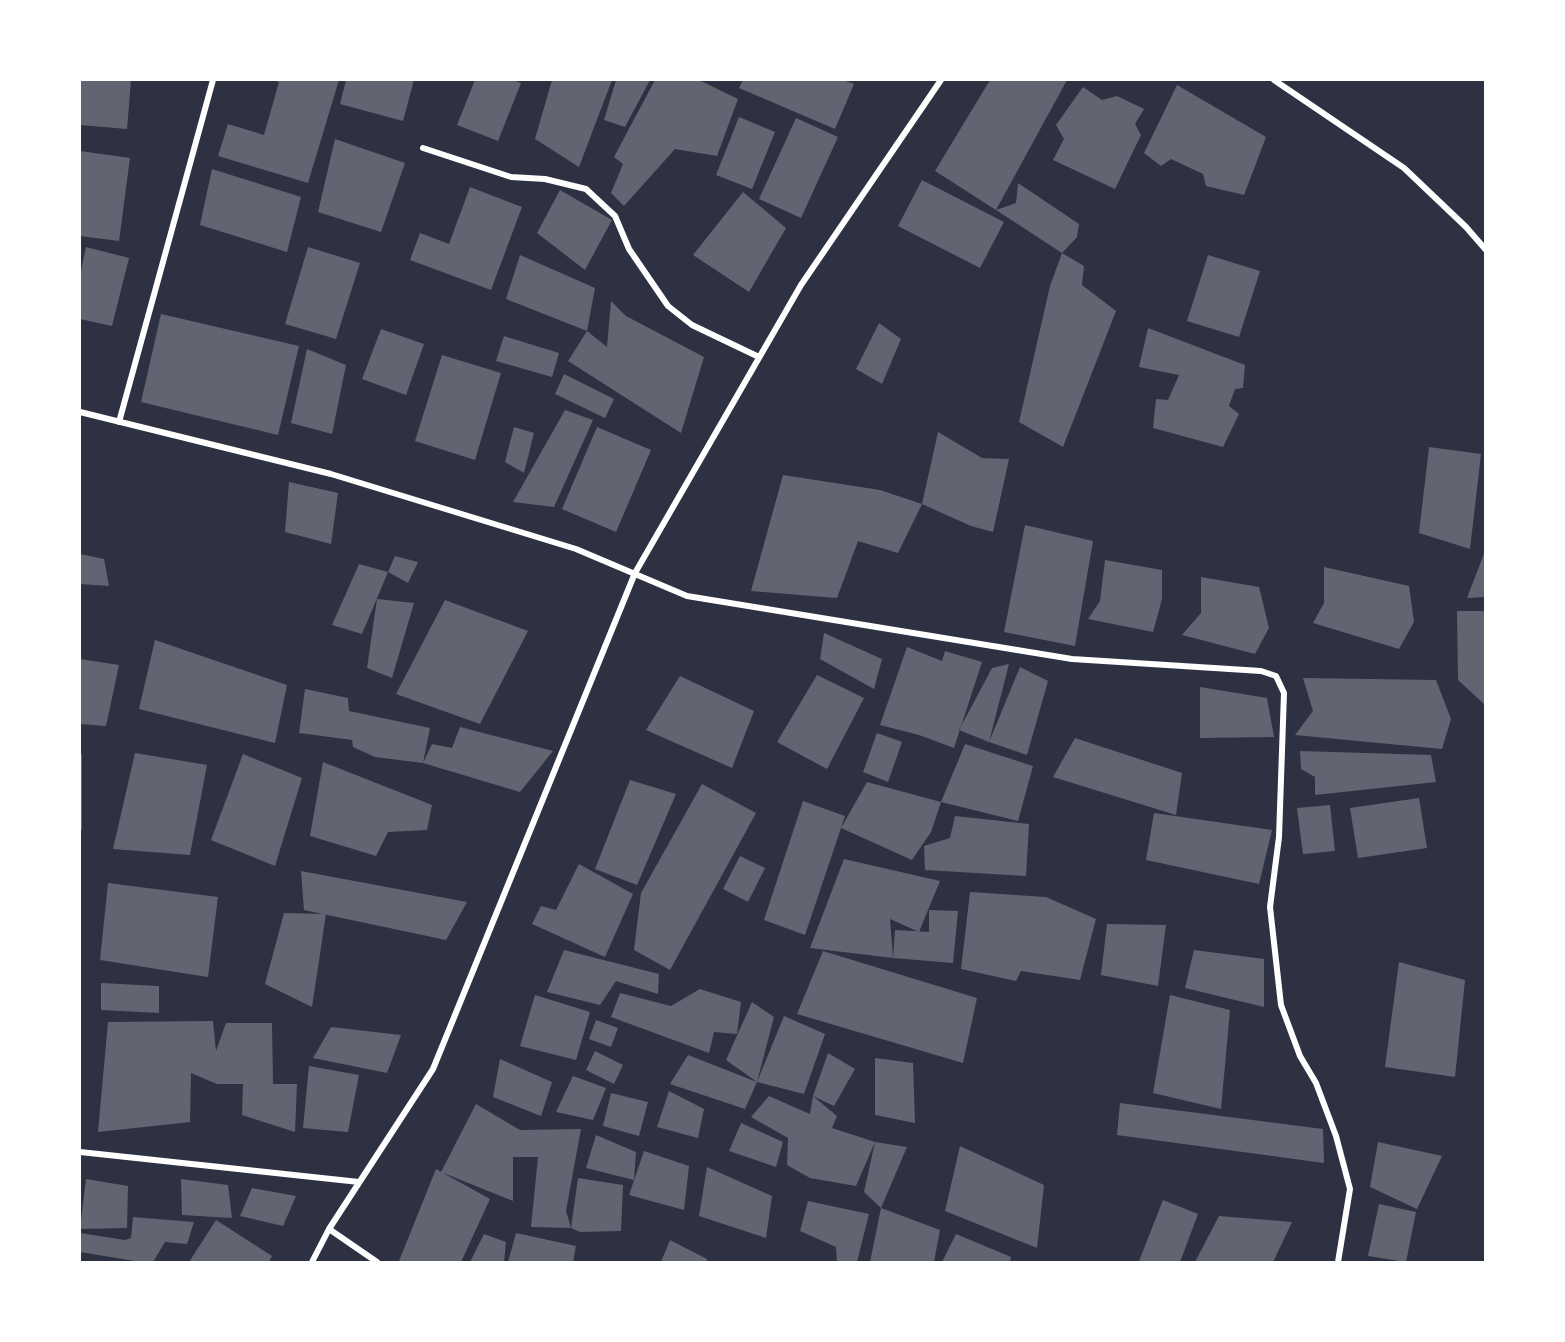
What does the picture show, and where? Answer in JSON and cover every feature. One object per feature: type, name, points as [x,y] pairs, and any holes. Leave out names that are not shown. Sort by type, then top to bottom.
[{"type":"street","points":[[119,422],[213,80]]},
{"type":"street","points":[[312,1263],[329,1229],[433,1070],[635,573],[801,285],[941,80]]},
{"type":"street","points":[[1274,80],[1404,168],[1466,227],[1485,250]]},
{"type":"street","points":[[423,148],[511,177],[545,179],[586,189],[615,216],[629,249],[668,306],[692,325],[759,357]]},
{"type":"street","points":[[80,412],[331,474],[576,549],[687,596],[1072,658],[1261,671],[1276,676],[1284,693],[1279,837],[1270,907],[1281,1005],[1300,1056],[1316,1083],[1336,1136],[1350,1189],[1338,1263]]},
{"type":"street","points":[[80,1152],[359,1182]]},
{"type":"street","points":[[329,1229],[377,1263]]},
{"type":"building","points":[[80,80],[131,80],[127,129],[80,125]]},
{"type":"building","points":[[273,80],[339,80],[308,183],[218,156],[228,124],[264,135],[279,82]]},
{"type":"building","points":[[346,80],[414,80],[403,121],[340,104]]},
{"type":"building","points":[[475,80],[512,80],[521,83],[498,141],[457,125]]},
{"type":"building","points":[[552,80],[612,80],[579,167],[535,139]]},
{"type":"building","points":[[616,80],[650,80],[625,127],[604,120]]},
{"type":"building","points":[[655,80],[699,80],[738,99],[717,156],[675,149],[624,206],[611,193],[623,164],[614,157]]},
{"type":"building","points":[[743,80],[843,80],[854,84],[835,129],[739,88]]},
{"type":"building","points":[[990,80],[1067,80],[996,210],[935,171]]},
{"type":"building","points":[[1177,85],[1266,137],[1244,195],[1206,186],[1203,174],[1171,159],[1161,166],[1144,153]]},
{"type":"building","points":[[1083,87],[1102,100],[1117,96],[1144,109],[1135,124],[1141,135],[1115,189],[1053,160],[1064,139],[1056,125]]},
{"type":"building","points":[[739,117],[775,132],[752,189],[716,175]]},
{"type":"building","points":[[796,118],[838,137],[801,218],[759,199]]},
{"type":"building","points":[[335,139],[405,163],[381,232],[318,212]]},
{"type":"building","points":[[80,151],[130,158],[119,241],[80,236]]},
{"type":"building","points":[[212,169],[301,197],[287,252],[200,225]]},
{"type":"building","points":[[922,180],[1004,222],[980,268],[898,226]]},
{"type":"building","points":[[1018,183],[1079,224],[1077,237],[1062,253],[996,210],[1016,203]]},
{"type":"building","points":[[470,187],[522,207],[491,290],[410,260],[420,233],[449,244]]},
{"type":"building","points":[[560,190],[612,220],[585,270],[537,233]]},
{"type":"building","points":[[743,192],[786,228],[749,292],[693,255]]},
{"type":"building","points":[[86,247],[129,258],[112,326],[80,319],[80,275]]},
{"type":"building","points":[[308,247],[360,263],[336,339],[285,324]]},
{"type":"building","points":[[1062,253],[1084,266],[1082,285],[1116,311],[1063,447],[1019,422],[1050,286]]},
{"type":"building","points":[[520,255],[595,288],[587,331],[506,299]]},
{"type":"building","points":[[1208,255],[1260,271],[1239,337],[1187,321]]},
{"type":"building","points":[[611,301],[626,316],[704,357],[681,433],[568,361],[587,331],[607,347]]},
{"type":"building","points":[[161,314],[299,346],[278,435],[141,402]]},
{"type":"building","points":[[879,323],[901,339],[882,384],[856,369]]},
{"type":"building","points":[[1148,328],[1245,365],[1243,388],[1235,389],[1229,406],[1239,414],[1223,447],[1153,428],[1156,399],[1168,400],[1179,375],[1139,367]]},
{"type":"building","points":[[381,329],[424,344],[406,395],[362,379]]},
{"type":"building","points":[[504,336],[559,353],[552,377],[496,361]]},
{"type":"building","points":[[307,349],[346,365],[332,434],[291,423]]},
{"type":"building","points":[[442,355],[501,373],[475,460],[415,441]]},
{"type":"building","points":[[564,374],[614,399],[605,418],[555,394]]},
{"type":"building","points":[[565,410],[593,420],[554,507],[513,502]]},
{"type":"building","points":[[514,427],[534,433],[524,473],[505,462]]},
{"type":"building","points":[[597,427],[651,450],[616,532],[562,509]]},
{"type":"building","points":[[938,432],[982,458],[1009,459],[993,532],[971,526],[922,504]]},
{"type":"building","points":[[1429,447],[1481,454],[1470,549],[1419,533]]},
{"type":"building","points":[[783,475],[880,490],[922,504],[898,553],[858,541],[837,598],[751,591]]},
{"type":"building","points":[[289,482],[338,493],[331,544],[285,532]]},
{"type":"building","points":[[1025,525],[1093,541],[1075,646],[1004,632]]},
{"type":"building","points":[[1485,551],[1485,597],[1467,598]]},
{"type":"building","points":[[80,554],[104,559],[109,586],[80,584]]},
{"type":"building","points":[[395,556],[418,562],[408,583],[388,572]]},
{"type":"building","points":[[1105,560],[1162,570],[1162,599],[1153,632],[1088,619],[1100,601]]},
{"type":"building","points":[[359,564],[388,572],[362,634],[332,625]]},
{"type":"building","points":[[1324,567],[1409,586],[1414,622],[1399,649],[1313,623],[1324,603]]},
{"type":"building","points":[[1201,577],[1259,587],[1269,628],[1255,654],[1182,635],[1201,613]]},
{"type":"building","points":[[377,599],[414,603],[392,678],[367,668]]},
{"type":"building","points":[[445,600],[528,631],[480,724],[396,694]]},
{"type":"building","points":[[1457,611],[1485,611],[1485,705],[1458,680]]},
{"type":"building","points":[[824,633],[882,659],[874,689],[820,659]]},
{"type":"building","points":[[155,640],[287,685],[275,743],[139,709]]},
{"type":"building","points":[[907,647],[942,661],[945,651],[982,662],[954,748],[919,735],[880,725]]},
{"type":"building","points":[[80,659],[119,665],[106,726],[80,724]]},
{"type":"building","points":[[1009,664],[989,742],[959,730],[992,668]]},
{"type":"building","points":[[1020,667],[1048,681],[1027,755],[989,742]]},
{"type":"building","points":[[817,675],[864,698],[827,769],[777,742]]},
{"type":"building","points":[[680,676],[754,711],[732,768],[646,730]]},
{"type":"building","points":[[1303,678],[1436,680],[1451,719],[1442,749],[1295,735],[1313,711]]},
{"type":"building","points":[[1200,687],[1267,698],[1274,737],[1200,738]]},
{"type":"building","points":[[305,689],[348,698],[349,711],[430,728],[423,763],[375,757],[353,747],[352,740],[299,733]]},
{"type":"building","points":[[460,727],[553,751],[520,792],[423,763],[432,744],[452,748]]},
{"type":"building","points":[[877,733],[902,742],[888,782],[863,772]]},
{"type":"building","points":[[1075,738],[1182,773],[1176,815],[1053,777]]},
{"type":"building","points":[[965,744],[1033,766],[1018,821],[941,802]]},
{"type":"building","points":[[1300,751],[1431,755],[1436,782],[1315,795],[1315,777],[1301,769]]},
{"type":"building","points":[[135,753],[207,765],[190,855],[113,849]]},
{"type":"building","points":[[80,754],[82,754],[82,830],[80,830]]},
{"type":"building","points":[[243,754],[302,778],[275,866],[211,840]]},
{"type":"building","points":[[323,762],[432,805],[427,830],[388,832],[376,856],[310,836]]},
{"type":"building","points":[[630,780],[676,794],[637,885],[595,869]]},
{"type":"building","points":[[867,782],[941,802],[931,832],[912,860],[841,828]]},
{"type":"building","points":[[702,784],[756,813],[670,970],[634,950],[641,893]]},
{"type":"building","points":[[1419,798],[1427,848],[1358,858],[1350,808]]},
{"type":"building","points":[[803,801],[845,816],[805,935],[764,920]]},
{"type":"building","points":[[1330,805],[1335,851],[1303,854],[1297,808]]},
{"type":"building","points":[[1154,813],[1272,830],[1259,884],[1146,860]]},
{"type":"building","points":[[955,816],[1029,824],[1026,876],[925,870],[924,846],[950,838]]},
{"type":"building","points":[[740,856],[765,868],[748,902],[723,889]]},
{"type":"building","points":[[844,859],[940,881],[919,932],[890,919],[893,958],[810,948]]},
{"type":"building","points":[[579,864],[633,894],[605,957],[532,924],[541,906],[556,910]]},
{"type":"building","points":[[301,871],[467,902],[446,940],[304,910]]},
{"type":"building","points":[[108,883],[218,897],[208,977],[100,960]]},
{"type":"building","points":[[970,892],[1046,897],[1096,919],[1080,980],[1021,971],[1016,981],[961,969]]},
{"type":"building","points":[[929,910],[958,911],[953,963],[893,958],[895,930],[929,932]]},
{"type":"building","points":[[284,913],[326,914],[312,1007],[265,984]]},
{"type":"building","points":[[1107,924],[1166,925],[1158,986],[1101,975]]},
{"type":"building","points":[[564,950],[659,974],[658,994],[616,981],[600,1005],[547,992]]},
{"type":"building","points":[[1194,950],[1264,959],[1264,1007],[1185,988]]},
{"type":"building","points":[[823,951],[977,998],[963,1063],[797,1014]]},
{"type":"building","points":[[1399,962],[1465,980],[1455,1077],[1385,1067]]},
{"type":"building","points":[[101,983],[159,986],[159,1013],[101,1010]]},
{"type":"building","points":[[700,989],[741,1002],[737,1034],[714,1032],[709,1053],[611,1017],[620,993],[671,1006]]},
{"type":"building","points":[[535,995],[590,1012],[576,1060],[520,1046]]},
{"type":"building","points":[[1170,995],[1230,1010],[1221,1109],[1153,1093]]},
{"type":"building","points":[[752,1002],[774,1017],[757,1082],[726,1060]]},
{"type":"building","points":[[784,1016],[825,1034],[804,1094],[757,1082]]},
{"type":"building","points":[[596,1020],[618,1028],[611,1047],[589,1039]]},
{"type":"building","points":[[213,1021],[216,1051],[226,1023],[272,1023],[273,1084],[297,1084],[295,1132],[242,1115],[243,1084],[217,1084],[191,1073],[190,1122],[98,1132],[108,1022]]},
{"type":"building","points":[[331,1027],[401,1035],[387,1073],[313,1058]]},
{"type":"building","points":[[595,1051],[623,1065],[614,1084],[586,1070]]},
{"type":"building","points":[[828,1053],[855,1069],[834,1106],[813,1096]]},
{"type":"building","points":[[688,1055],[757,1082],[745,1109],[670,1084]]},
{"type":"building","points":[[875,1058],[913,1063],[915,1123],[875,1115]]},
{"type":"building","points":[[500,1059],[552,1082],[541,1116],[493,1097]]},
{"type":"building","points":[[309,1066],[359,1075],[348,1132],[303,1128]]},
{"type":"building","points":[[573,1076],[606,1088],[593,1120],[556,1112]]},
{"type":"building","points":[[669,1091],[704,1109],[698,1138],[657,1127]]},
{"type":"building","points":[[611,1093],[648,1102],[639,1136],[603,1126]]},
{"type":"building","points":[[769,1096],[810,1114],[813,1096],[837,1116],[832,1128],[875,1142],[856,1186],[810,1178],[787,1165],[788,1138],[751,1117]]},
{"type":"building","points":[[1120,1103],[1323,1129],[1324,1163],[1117,1135]]},
{"type":"building","points":[[476,1104],[520,1130],[581,1129],[566,1211],[571,1228],[531,1227],[538,1157],[513,1157],[513,1201],[441,1172]]},
{"type":"building","points":[[741,1123],[783,1142],[776,1167],[729,1151]]},
{"type":"building","points":[[596,1135],[636,1152],[634,1180],[586,1168]]},
{"type":"building","points":[[875,1142],[907,1147],[881,1208],[864,1192]]},
{"type":"building","points":[[1378,1142],[1442,1156],[1417,1209],[1370,1187]]},
{"type":"building","points":[[960,1146],[1044,1185],[1037,1248],[945,1211]]},
{"type":"building","points":[[644,1151],[689,1166],[684,1210],[629,1195]]},
{"type":"building","points":[[707,1167],[772,1196],[766,1238],[699,1216]]},
{"type":"building","points":[[436,1169],[490,1199],[461,1262],[399,1261]]},
{"type":"building","points":[[578,1178],[623,1185],[621,1231],[580,1232],[571,1228]]},
{"type":"building","points":[[86,1179],[128,1186],[127,1228],[80,1229]]},
{"type":"building","points":[[181,1179],[228,1185],[232,1218],[182,1215]]},
{"type":"building","points":[[252,1188],[296,1196],[283,1226],[240,1216]]},
{"type":"building","points":[[1163,1200],[1198,1214],[1180,1262],[1139,1261]]},
{"type":"building","points":[[808,1201],[869,1214],[857,1262],[837,1262],[836,1247],[800,1231]]},
{"type":"building","points":[[1379,1204],[1416,1212],[1406,1262],[1368,1256]]},
{"type":"building","points":[[881,1208],[940,1230],[934,1262],[870,1262]]},
{"type":"building","points":[[1219,1216],[1292,1222],[1273,1262],[1195,1262]]},
{"type":"building","points":[[133,1217],[194,1222],[187,1244],[165,1242],[153,1262],[80,1252],[80,1233],[125,1240],[131,1238]]},
{"type":"building","points":[[216,1220],[272,1256],[269,1262],[189,1262]]},
{"type":"building","points":[[516,1233],[576,1246],[573,1262],[508,1262]]},
{"type":"building","points":[[484,1234],[506,1242],[504,1262],[470,1262]]},
{"type":"building","points":[[956,1234],[1011,1257],[1010,1262],[942,1262]]},
{"type":"building","points":[[670,1240],[707,1259],[707,1262],[661,1262]]}]
